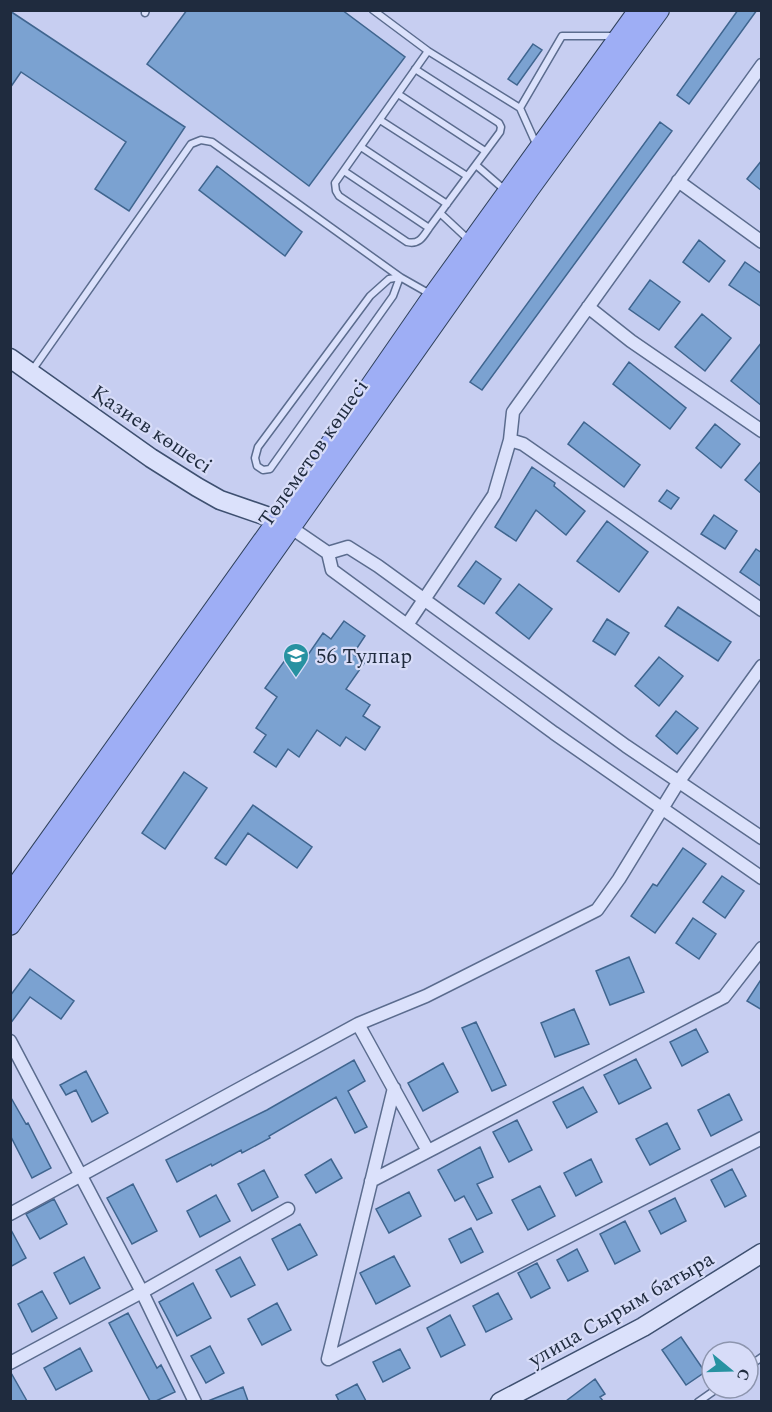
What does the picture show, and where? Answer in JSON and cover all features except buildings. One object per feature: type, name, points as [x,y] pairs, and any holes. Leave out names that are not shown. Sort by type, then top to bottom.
[{"type":"main road","name":"Төлеметов көшесі","points":[[284,524],[433,296],[509,193],[547,153],[620,36],[639,10]]},
{"type":"main road","name":"Төлеметов көшесі","points":[[10,895],[148,715],[547,153],[659,10]]},
{"type":"main road","name":"Төлеметов көшесі","points":[[10,926],[148,715]]},
{"type":"street","points":[[407,625],[494,495],[510,440],[513,412],[762,65]]},
{"type":"street","points":[[678,181],[762,242]]},
{"type":"street","points":[[588,307],[631,340],[762,431]]},
{"type":"street","name":"Қазиев көшесі","points":[[10,358],[151,458],[197,487],[220,500],[284,524]]},
{"type":"street","points":[[510,440],[523,444],[762,610]]},
{"type":"street","points":[[284,524],[328,553],[332,570],[661,809],[762,878]]},
{"type":"street","points":[[328,553],[348,547],[626,746],[762,838]]},
{"type":"street","points":[[10,1214],[358,1024],[426,996],[597,909],[619,879],[679,781],[762,666]]},
{"type":"street","points":[[371,1181],[724,997],[762,948]]},
{"type":"street","points":[[358,1024],[428,1151]]},
{"type":"street","points":[[10,1041],[142,1292],[195,1401]]},
{"type":"street","points":[[394,1088],[328,1359],[762,1138]]},
{"type":"street","points":[[10,1363],[142,1292],[288,1209]]},
{"type":"street","name":"улица Сырым батыра","points":[[501,1401],[643,1327],[762,1253]]},
{"type":"lane","points":[[373,10],[428,51],[520,108],[547,153]]},
{"type":"lane","points":[[520,108],[562,36],[620,36]]},
{"type":"lane","points":[[415,69],[499,123],[500,132],[418,242],[407,242],[339,196],[335,183],[380,120],[415,69],[428,51]]},
{"type":"lane","points":[[398,94],[485,151]]},
{"type":"lane","points":[[380,120],[467,176]]},
{"type":"lane","points":[[30,373],[192,144],[201,140],[212,142],[400,277],[433,296]]},
{"type":"lane","points":[[360,147],[447,204]]},
{"type":"lane","points":[[476,165],[509,193]]},
{"type":"lane","points":[[344,171],[429,228]]},
{"type":"lane","points":[[440,213],[473,243]]},
{"type":"lane","points":[[400,277],[393,296],[270,469],[263,470],[257,466],[255,458],[258,447],[370,296],[389,279],[400,277]]},
{"type":"place","name":"56 Тулпар","points":[[296,679]]}]
